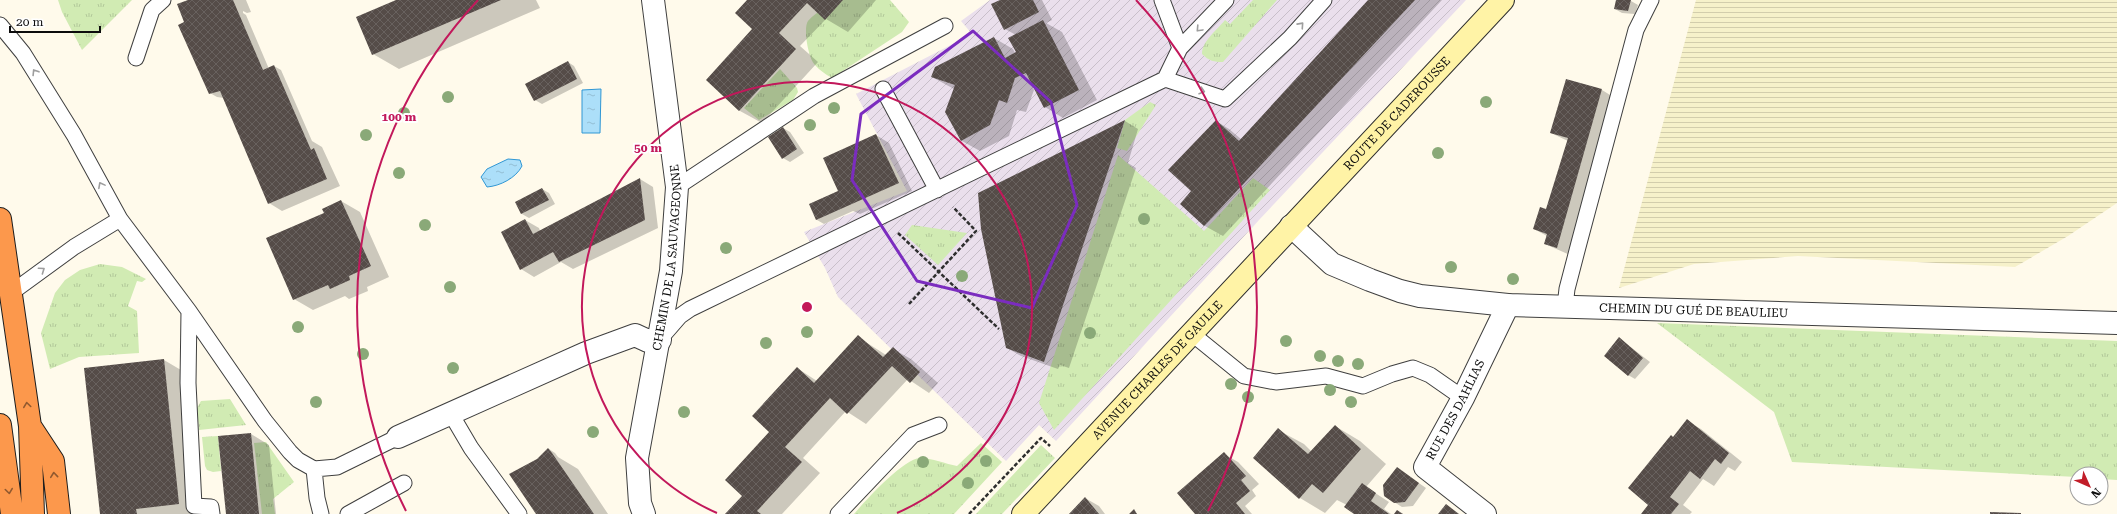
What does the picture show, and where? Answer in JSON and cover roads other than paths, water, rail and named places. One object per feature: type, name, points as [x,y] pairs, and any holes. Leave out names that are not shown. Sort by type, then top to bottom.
[{"type":"highway","points":[[0,219],[30,426],[41,514]]},
{"type":"highway","points":[[0,425],[12,514]]},
{"type":"highway","points":[[30,426],[33,514]]},
{"type":"highway","points":[[30,426],[53,461],[59,514]]},
{"type":"main road","name":"ROUTE DE CADEROUSSE","points":[[1291,226],[1503,0]]},
{"type":"main road","name":"AVENUE CHARLES DE GAULLE","points":[[1023,514],[1291,226]]},
{"type":"street","name":"CHEMIN DE LA SAUVAGEONNE","points":[[644,514],[640,503],[637,458],[660,340],[671,271],[678,187],[653,0]]},
{"type":"street","name":"CHEMIN DU GUÉ DE BEAULIEU","points":[[1291,226],[1332,264],[1392,288],[1420,296],[1508,305],[2117,323]]},
{"type":"street","name":"RUE DES DAHLIAS","points":[[1485,514],[1425,468],[1463,398],[1508,305]]},
{"type":"street","points":[[398,438],[586,352],[635,335],[648,341],[660,340]]},
{"type":"lane","points":[[136,58],[152,10],[163,0]]},
{"type":"lane","points":[[1162,0],[1180,48]]},
{"type":"lane","points":[[660,340],[680,316],[690,309],[1165,79],[1180,48],[1226,0]]},
{"type":"lane","points":[[1165,79],[1225,99],[1290,38],[1324,0]]},
{"type":"lane","points":[[1565,306],[1567,289],[1577,250],[1636,30],[1651,0]]},
{"type":"lane","points":[[0,25],[23,53],[74,135],[120,219],[189,311],[265,421],[290,452],[298,460],[314,469],[337,466],[398,438]]},
{"type":"lane","points":[[678,187],[814,96],[945,26]]},
{"type":"lane","points":[[883,89],[937,190]]},
{"type":"lane","points":[[10,293],[74,247],[120,219]]},
{"type":"lane","points":[[189,311],[188,383],[194,506],[211,507],[212,514]]},
{"type":"lane","points":[[1190,333],[1244,376],[1276,382],[1326,376],[1363,386],[1392,374],[1413,368],[1430,375],[1463,398]]},
{"type":"lane","points":[[451,414],[471,448],[518,514]]},
{"type":"lane","points":[[838,514],[913,435],[938,425]]},
{"type":"lane","points":[[314,469],[317,498],[321,514]]},
{"type":"lane","points":[[348,514],[404,483]]},
{"type":"water","points":[[601,89],[600,133],[582,133],[582,90]]},
{"type":"water","points":[[508,159],[520,160],[522,166],[512,178],[507,181],[487,187],[481,177],[487,169]]}]
